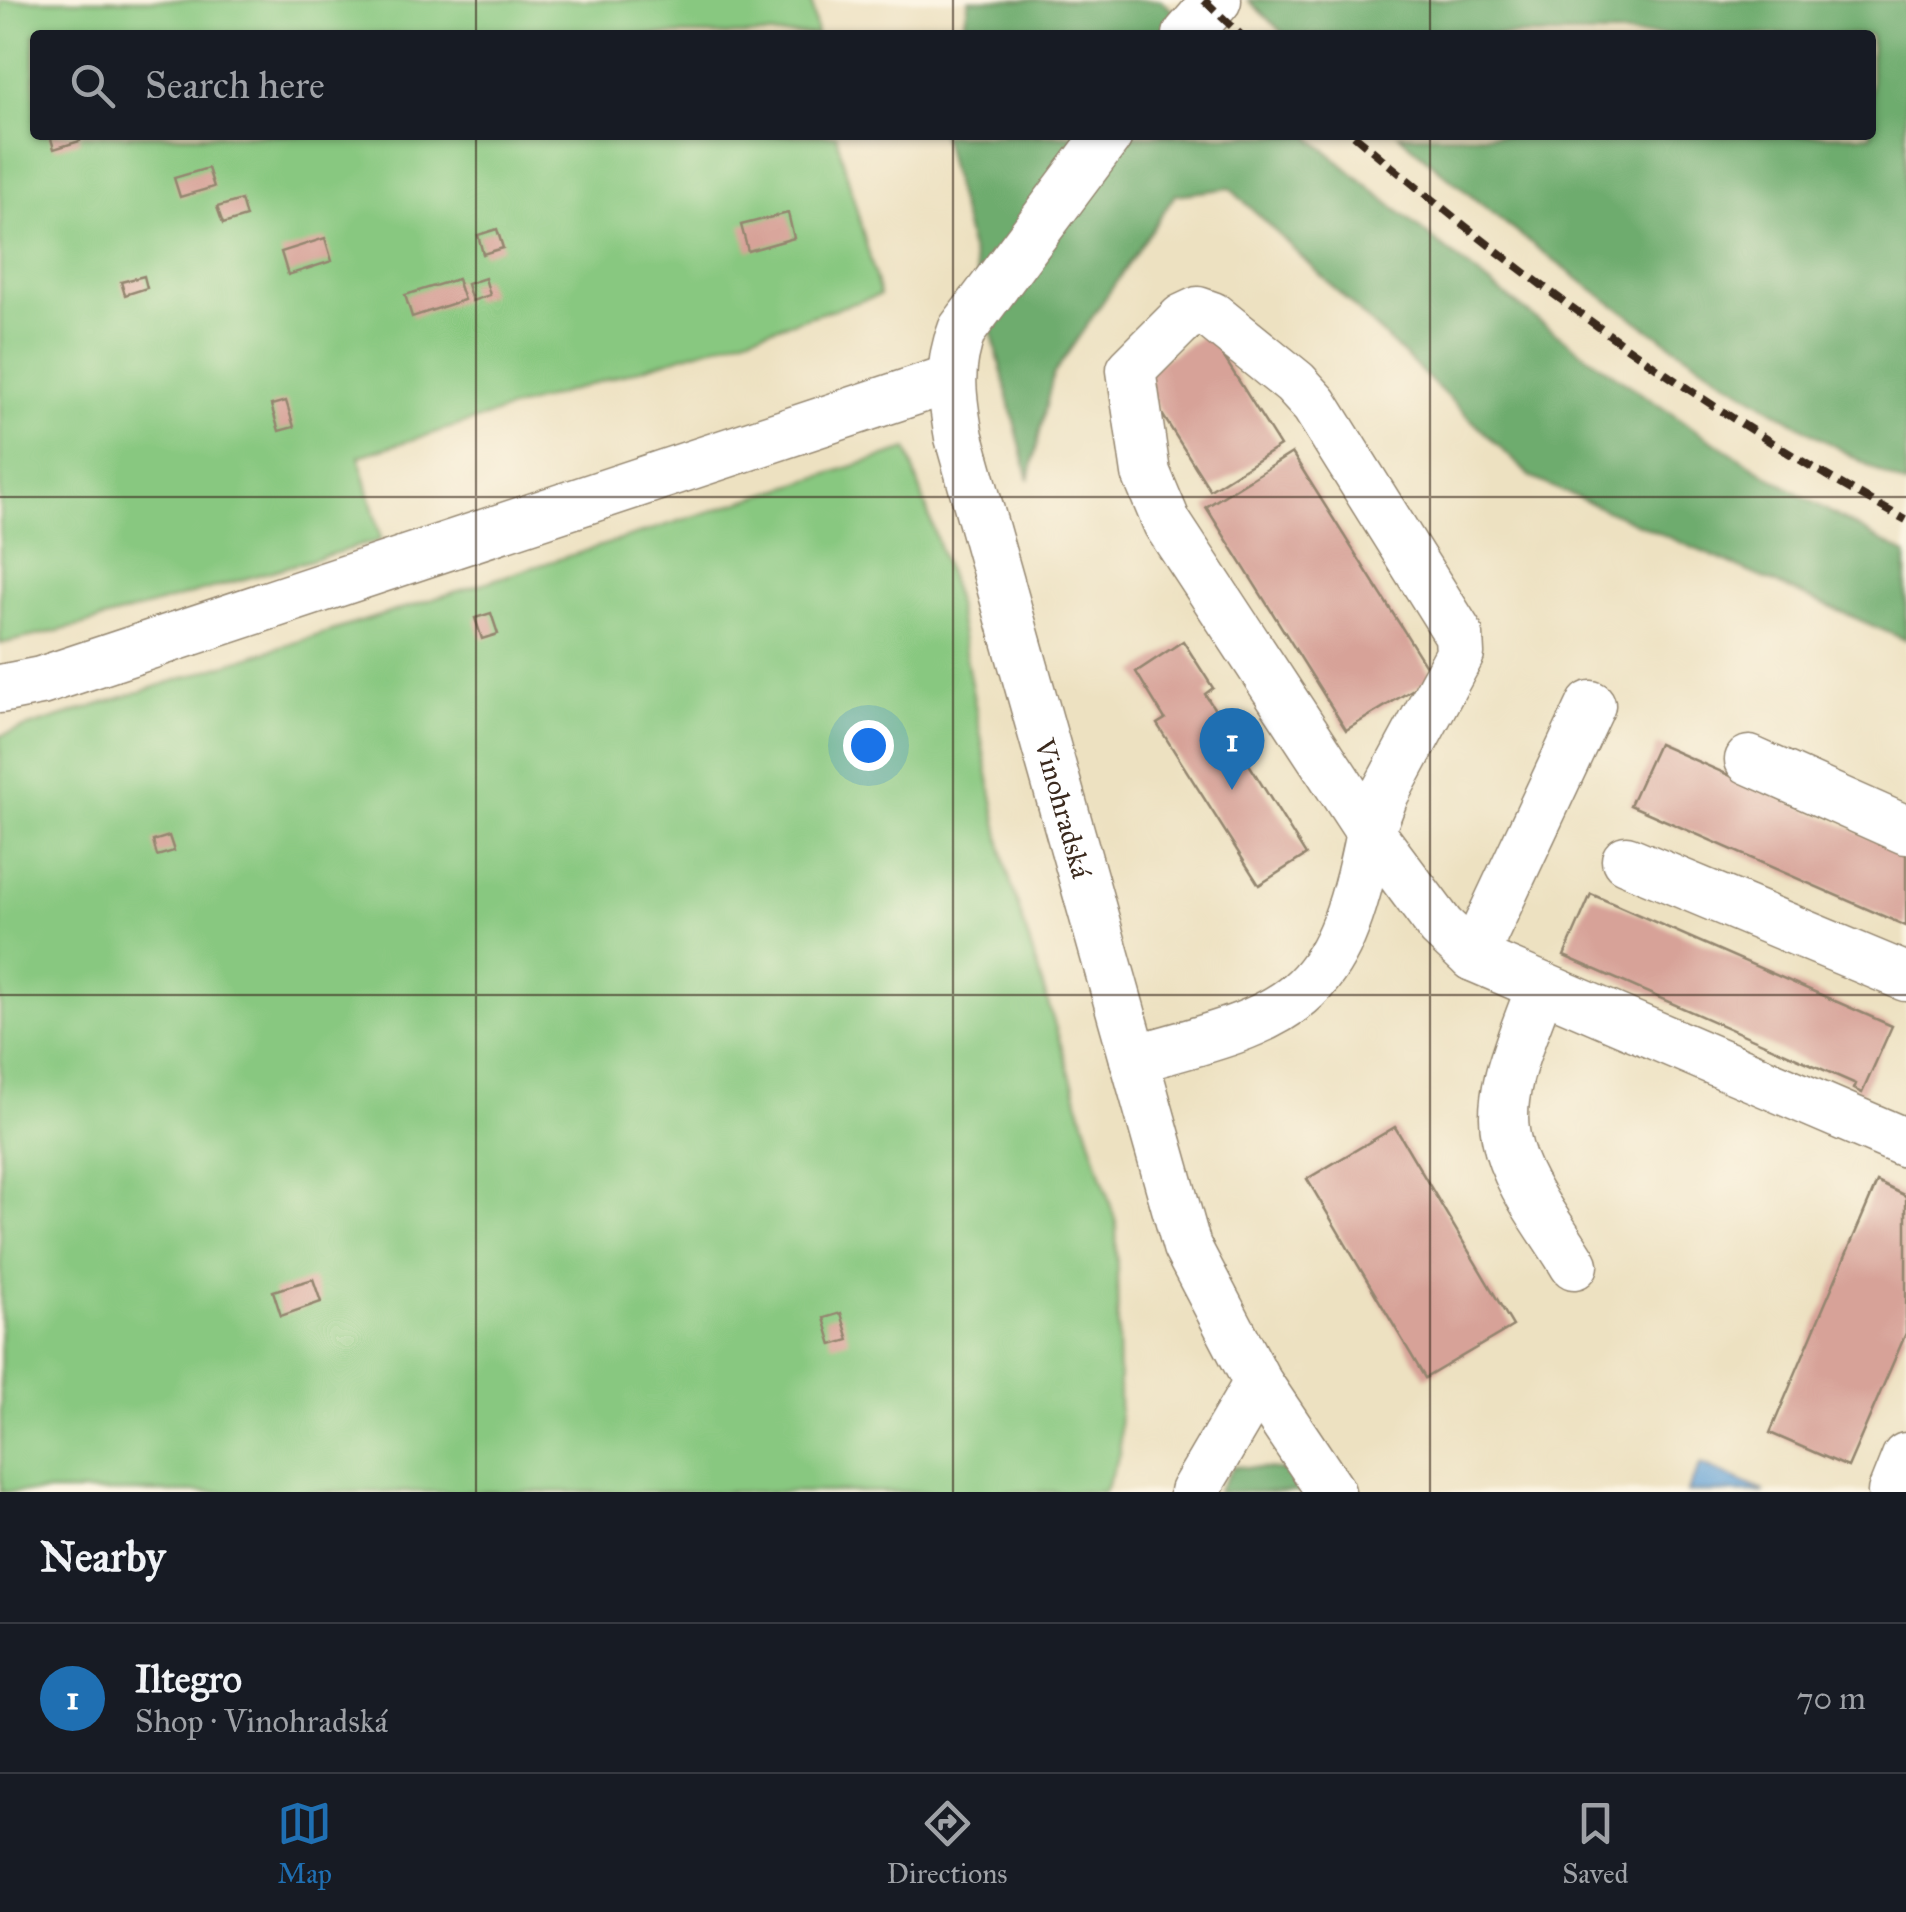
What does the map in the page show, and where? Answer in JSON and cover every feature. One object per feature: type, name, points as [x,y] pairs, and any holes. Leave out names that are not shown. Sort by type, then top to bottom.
[{"type":"street","points":[[1190,30],[1217,0]]},
{"type":"street","name":"Vinohradská","points":[[1104,140],[984,296],[958,342],[950,379],[958,437],[1186,1247],[1258,1383],[1331,1492]]},
{"type":"street","points":[[1134,1059],[1250,1023],[1318,978],[1346,931],[1370,832],[1380,803],[1460,654],[1459,635],[1305,392],[1212,316],[1191,314],[1131,370],[1151,490],[1167,523],[1370,832],[1441,928],[1473,957],[1540,988],[1906,1143]]},
{"type":"street","points":[[0,689],[40,681],[950,379]]},
{"type":"street","points":[[1473,957],[1590,705]]},
{"type":"street","points":[[1749,760],[1906,830]]},
{"type":"street","points":[[1626,860],[1906,978]]},
{"type":"street","points":[[1540,988],[1508,1091],[1505,1135],[1517,1169],[1574,1266]]},
{"type":"street","points":[[1194,1492],[1258,1383]]},
{"type":"street","points":[[1892,1492],[1906,1457]]},
{"type":"green space","points":[[0,0],[811,0],[816,30],[30,30],[30,140],[837,140],[880,295],[359,456],[381,540],[79,626],[0,644]]},
{"type":"green space","points":[[969,0],[1161,0],[1193,30],[963,30]]},
{"type":"green space","points":[[1248,0],[1906,0],[1906,486],[1773,409],[1643,325],[1518,233],[1405,140],[1876,140],[1876,30],[1280,30]]},
{"type":"green space","points":[[943,140],[1314,140],[1448,252],[1595,361],[1748,463],[1906,554],[1906,640],[1532,478],[1230,188],[1175,195],[1053,375],[1029,480]]},
{"type":"green space","points":[[907,449],[953,589],[1005,864],[1116,1223],[1120,1454],[1104,1492],[1,1492],[0,736]]},
{"type":"green space","points":[[1234,1466],[1287,1471],[1301,1492],[1217,1492]]},
{"type":"water","points":[[1701,1464],[1765,1492],[1687,1492]]},
{"type":"building","points":[[51,140],[80,140],[80,141],[54,149]]},
{"type":"building","points":[[208,168],[214,187],[180,197],[174,178]]},
{"type":"building","points":[[241,200],[246,217],[223,224],[217,207]]},
{"type":"building","points":[[788,213],[794,238],[748,251],[741,225]]},
{"type":"building","points":[[497,229],[503,248],[483,254],[478,235]]},
{"type":"building","points":[[325,238],[332,261],[288,275],[281,252]]},
{"type":"building","points":[[144,276],[147,288],[125,295],[121,282]]},
{"type":"building","points":[[485,278],[490,295],[472,301],[467,284]]},
{"type":"building","points":[[457,279],[464,300],[412,317],[405,295]]},
{"type":"building","points":[[1208,332],[1280,446],[1210,490],[1138,376]]},
{"type":"building","points":[[286,401],[294,427],[279,431],[271,405]]},
{"type":"building","points":[[1292,453],[1433,677],[1346,730],[1206,507]]},
{"type":"building","points":[[491,613],[498,634],[482,639],[475,618]]},
{"type":"building","points":[[1183,641],[1213,688],[1205,694],[1306,855],[1259,885],[1157,724],[1165,719],[1136,672]]},
{"type":"building","points":[[1658,744],[1906,853],[1906,926],[1630,805]]},
{"type":"building","points":[[169,836],[174,851],[157,856],[153,841]]},
{"type":"building","points":[[1591,894],[1892,1026],[1862,1093],[1854,1089],[1856,1084],[1564,956]]},
{"type":"building","points":[[1395,1127],[1513,1326],[1425,1378],[1307,1179]]},
{"type":"building","points":[[1877,1182],[1906,1196],[1906,1333],[1848,1467],[1770,1433]]},
{"type":"building","points":[[313,1279],[321,1302],[281,1316],[273,1291]]},
{"type":"building","points":[[841,1313],[849,1340],[832,1345],[824,1318]]},
{"type":"railway","points":[[1204,0],[1236,30]]},
{"type":"railway","points":[[1360,140],[1485,241],[1620,342],[1760,436],[1906,520]]},
{"type":"place","name":"Iltegro","points":[[1232,790]]}]
